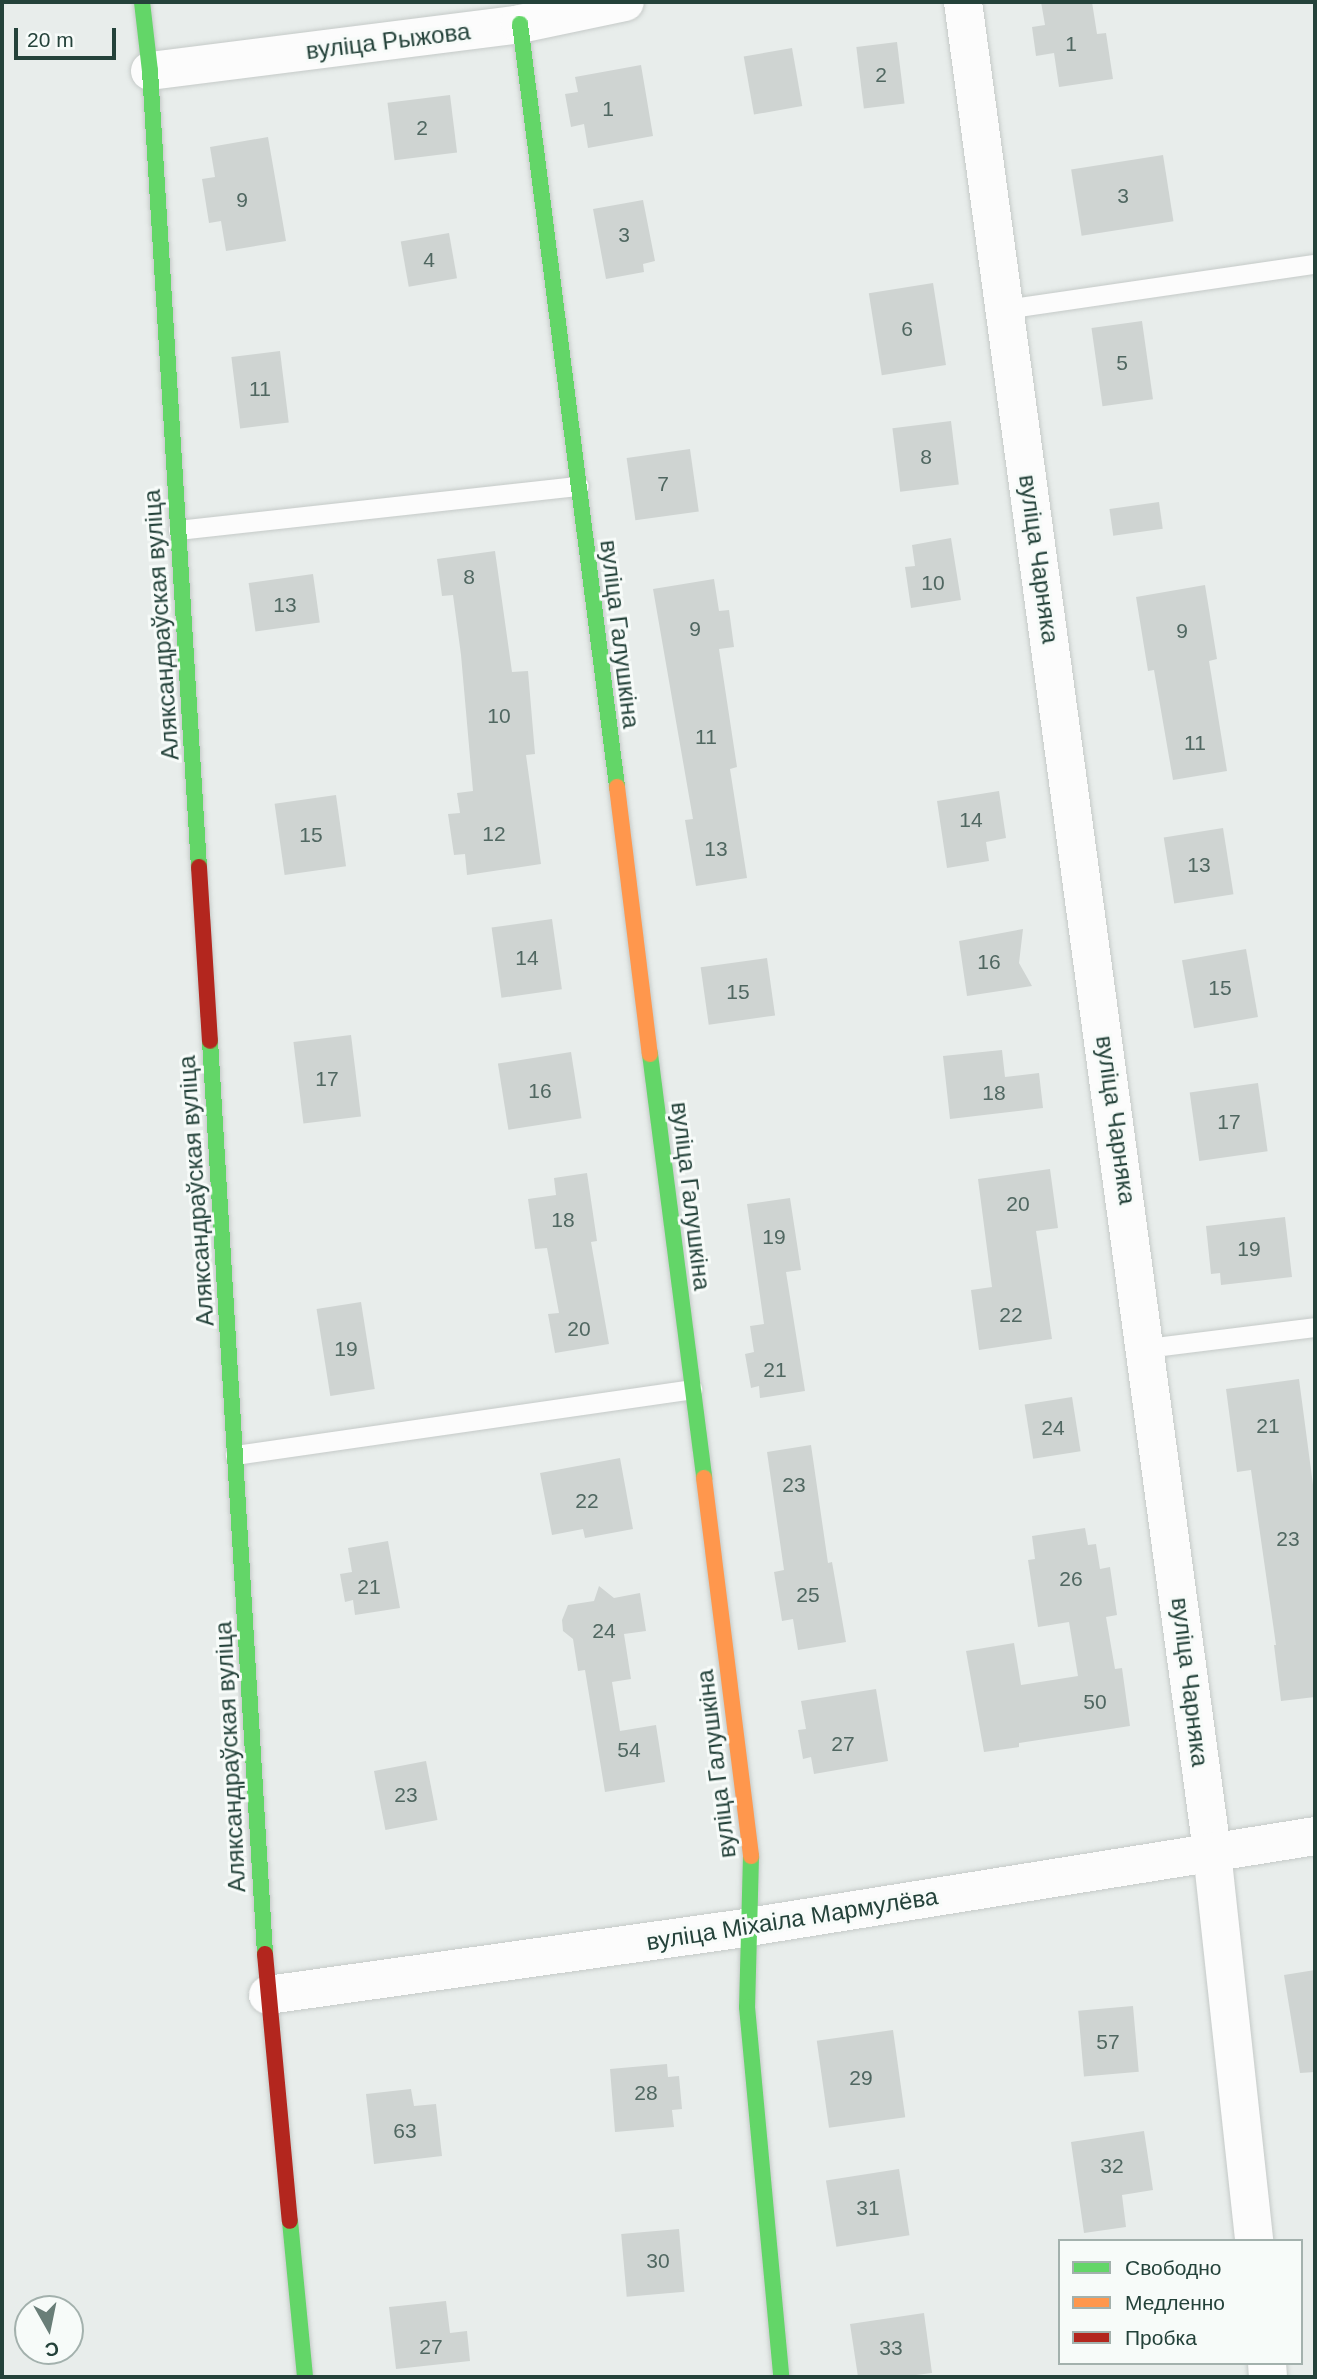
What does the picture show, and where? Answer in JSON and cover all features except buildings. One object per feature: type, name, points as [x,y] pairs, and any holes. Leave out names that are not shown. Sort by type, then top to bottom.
[{"type":"street","name":"Аляксандраўская вуліца","points":[[142,2],[150,71],[268,1995],[305,2377]]},
{"type":"street","name":"вуліца Рыжова","points":[[150,71],[520,24],[625,2]]},
{"type":"street","name":"вуліца Чарняка","points":[[963,2],[1147,1348],[1212,1852],[1254,2239]]},
{"type":"street","name":"вуліца Галушкіна","points":[[520,24],[751,1850],[747,2007],[781,2377]]},
{"type":"street","name":"вуліца Міхаіла Мармулёва","points":[[268,1995],[749,1927],[1315,1836]]},
{"type":"lane","points":[[1004,309],[1315,264]]},
{"type":"lane","points":[[178,530],[579,486]]},
{"type":"lane","points":[[1147,1348],[1315,1327]]},
{"type":"lane","points":[[235,1455],[692,1390]]},
{"type":"traffic: fast","points":[[142,2],[150,71],[199,867]]},
{"type":"traffic: fast","points":[[520,24],[617,787]]},
{"type":"traffic: fast","points":[[210,1041],[265,1954]]},
{"type":"traffic: fast","points":[[650,1054],[704,1478]]},
{"type":"traffic: fast","points":[[751,1856],[747,2007],[781,2377]]},
{"type":"traffic: fast","points":[[290,2221],[305,2377]]},
{"type":"traffic: slow","points":[[617,787],[650,1054]]},
{"type":"traffic: slow","points":[[704,1478],[751,1856]]},
{"type":"traffic: jam","points":[[199,867],[210,1041]]},
{"type":"traffic: jam","points":[[265,1954],[290,2221]]}]
